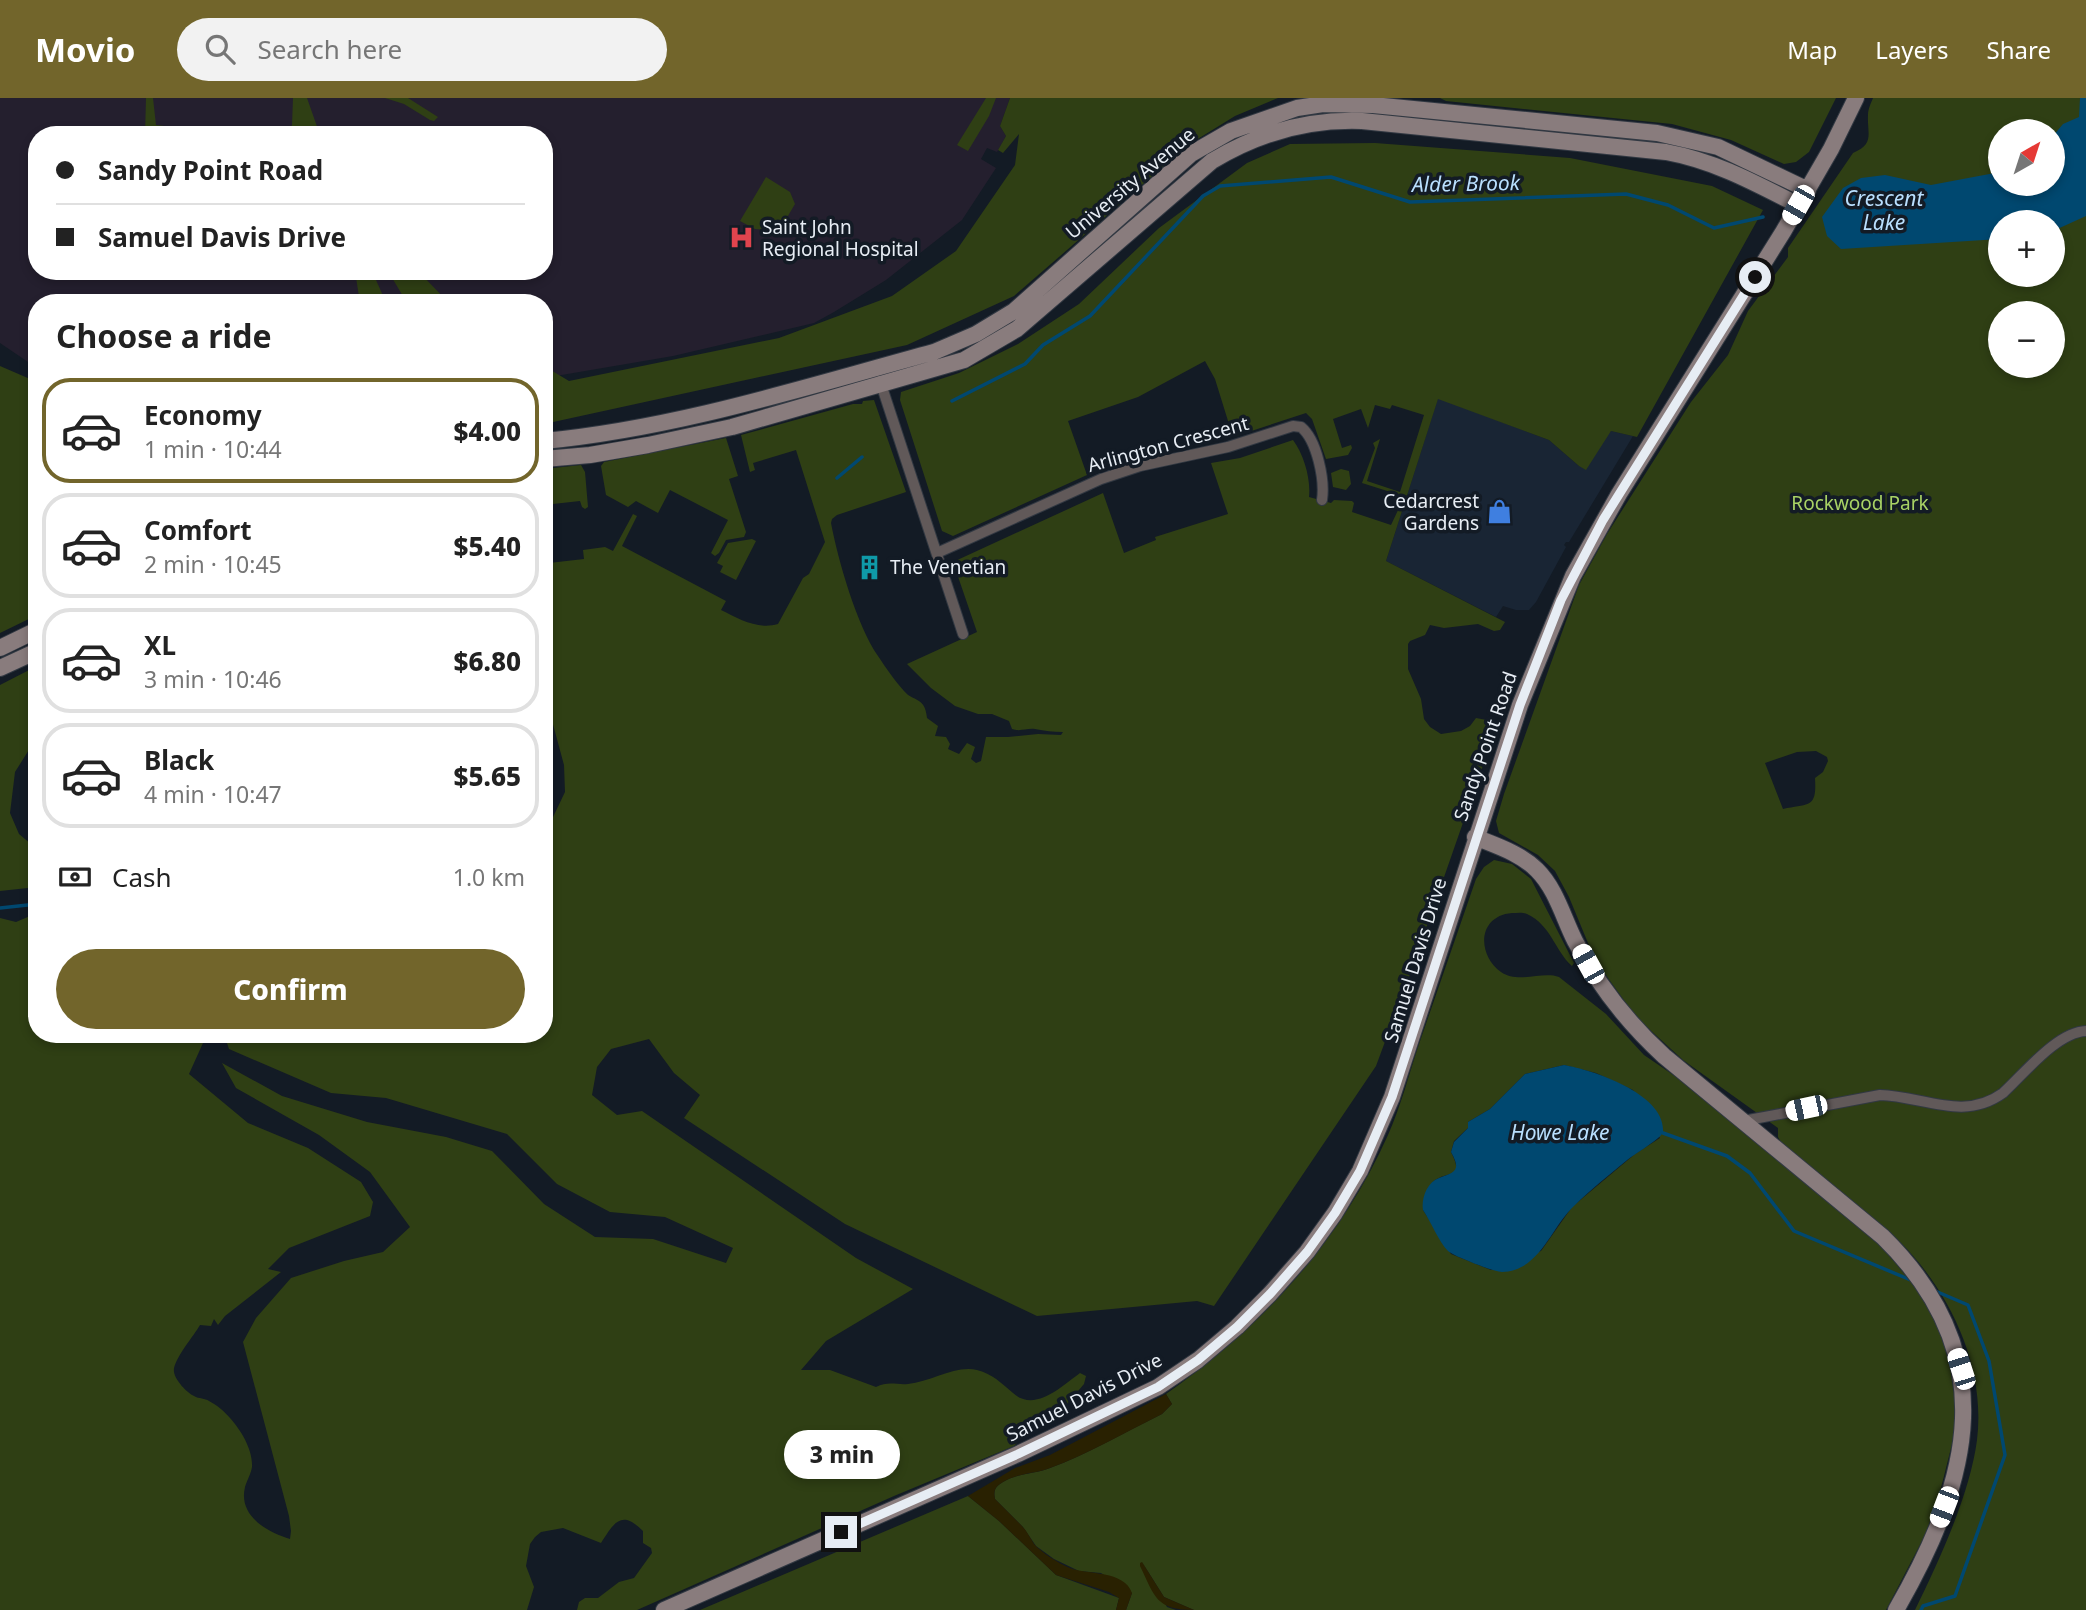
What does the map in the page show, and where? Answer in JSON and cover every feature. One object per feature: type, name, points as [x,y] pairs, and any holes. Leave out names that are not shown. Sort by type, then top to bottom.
[{"type":"main road","name":"Sandy Point Road","points":[[1856,98],[1832,149],[1808,190],[1603,520],[1573,576],[1520,705],[1475,837],[1510,851],[1535,868],[1554,895],[1588,964],[1618,1008],[1664,1056],[1864,1221],[1913,1269],[1938,1308],[1961,1369],[1964,1421],[1955,1471],[1934,1535],[1896,1610]]},
{"type":"main road","name":"University Avenue","points":[[553,440],[630,430],[692,417],[956,344],[1014,311],[1191,155],[1230,131],[1297,108],[1323,104],[1373,105],[1657,133],[1718,147],[1808,190]]},
{"type":"main road","name":"University Avenue","points":[[553,458],[590,455],[745,423],[964,360],[1000,341],[1034,315],[1212,161],[1254,139],[1300,125],[1330,120],[1362,121],[1666,152],[1727,169],[1798,205]]},
{"type":"main road","points":[[0,648],[28,634]]},
{"type":"main road","points":[[0,667],[28,655]]},
{"type":"main road","name":"Samuel Davis Drive","points":[[664,1610],[1112,1411],[1177,1375],[1237,1327],[1307,1252],[1335,1213],[1369,1153],[1402,1068],[1475,837]]},
{"type":"street","points":[[876,368],[963,634]]},
{"type":"street","name":"Arlington Crescent","points":[[937,553],[1108,476],[1140,466],[1228,447],[1293,426],[1301,427],[1309,436],[1324,480],[1322,500]]},
{"type":"street","points":[[1743,1121],[1880,1095],[1899,1096],[1951,1108],[1975,1106],[2003,1093],[2061,1040],[2076,1032],[2086,1031]]},
{"type":"shaded area","name":"Saint John Regional Hospital","points":[[0,98],[1010,98],[1000,126],[1006,136],[997,152],[987,148],[981,159],[996,168],[962,220],[886,280],[814,323],[673,356],[553,376],[553,294],[28,294],[28,362],[0,343]]},
{"type":"shaded area","points":[[1438,398],[1549,440],[1579,466],[1611,431],[1633,436],[1569,542],[1564,545],[1566,547],[1529,610],[1503,606],[1496,617],[1386,561]]},
{"type":"green space","points":[[146,98],[153,98],[156,125],[164,126],[145,126]]},
{"type":"green space","points":[[293,98],[307,98],[317,126],[292,125]]},
{"type":"green space","points":[[385,98],[408,98],[438,117],[434,121],[430,120],[404,104]]},
{"type":"green space","points":[[986,98],[996,98],[989,116],[968,151],[957,145]]},
{"type":"green space","points":[[1010,98],[1278,98],[1235,116],[1188,145],[1014,296],[907,345],[553,422],[553,371],[569,381],[779,338],[892,296],[956,251],[1015,165],[1019,134],[1003,153],[998,150],[1006,136],[1000,126]]},
{"type":"green space","points":[[1440,98],[1836,98],[1809,152],[1796,162],[1784,164],[1731,140],[1672,124],[1446,101]]},
{"type":"green space","name":"Rockwood Park","points":[[1873,98],[2086,98],[2086,1610],[1915,1610],[1961,1505],[1977,1440],[1976,1386],[1961,1333],[1949,1308],[1919,1263],[1901,1243],[1782,1144],[1778,1137],[1778,1128],[1683,1060],[1636,1017],[1595,960],[1569,897],[1555,871],[1538,855],[1499,833],[1496,821],[1579,585],[1607,534],[1691,402],[1728,355],[1748,311],[1788,257],[1788,248],[1853,153],[1867,142],[1868,113]],"holes":[[[1816,751],[1827,757],[1828,761],[1823,772],[1815,778],[1813,800],[1805,805],[1783,809],[1765,763],[1797,752]]]},
{"type":"green space","points":[[1375,143],[1570,158],[1712,186],[1763,210],[1637,437],[1611,431],[1586,470],[1549,440],[1438,399],[1386,561],[1505,622],[1500,630],[1494,631],[1478,624],[1444,628],[1430,625],[1425,635],[1408,644],[1408,669],[1421,699],[1424,719],[1430,727],[1441,734],[1461,731],[1470,726],[1476,718],[1492,721],[1496,728],[1376,1066],[1214,1306],[1197,1301],[1037,1316],[845,1224],[684,1118],[700,1095],[674,1073],[649,1039],[611,1049],[597,1067],[592,1095],[617,1115],[642,1111],[856,1258],[913,1289],[826,1341],[801,1370],[830,1370],[876,1387],[917,1383],[960,1370],[977,1370],[992,1376],[1021,1398],[1030,1400],[1048,1395],[1080,1373],[1086,1376],[1084,1384],[1067,1404],[1043,1415],[1014,1446],[637,1610],[577,1610],[579,1602],[585,1598],[598,1598],[619,1582],[634,1578],[652,1553],[651,1548],[643,1543],[643,1531],[635,1524],[623,1520],[614,1525],[601,1543],[563,1528],[541,1532],[535,1537],[530,1544],[526,1566],[534,1587],[527,1610],[0,1610],[0,918],[16,922],[28,917],[28,1043],[203,1043],[189,1074],[248,1123],[308,1148],[361,1182],[373,1202],[370,1216],[289,1248],[268,1269],[281,1272],[225,1316],[218,1325],[214,1319],[211,1326],[200,1325],[174,1367],[175,1375],[185,1389],[221,1409],[246,1441],[252,1461],[244,1497],[250,1514],[272,1532],[290,1539],[289,1516],[243,1342],[256,1318],[291,1278],[383,1252],[410,1227],[370,1172],[319,1135],[236,1088],[222,1063],[282,1096],[367,1122],[446,1137],[492,1151],[544,1204],[595,1237],[653,1239],[726,1263],[733,1248],[665,1217],[610,1212],[557,1184],[507,1134],[386,1098],[331,1093],[229,1049],[227,1043],[553,1043],[553,817],[565,792],[564,765],[553,724],[553,563],[584,559],[583,550],[605,547],[613,551],[633,514],[637,516],[622,546],[726,601],[721,610],[756,625],[778,624],[825,542],[796,450],[753,463],[755,470],[750,472],[741,435],[874,400],[906,492],[837,515],[831,523],[849,592],[870,643],[901,687],[924,706],[927,718],[938,726],[935,736],[946,737],[950,744],[948,749],[959,754],[967,743],[975,747],[971,759],[976,763],[981,761],[986,737],[1061,735],[1063,732],[1015,730],[1009,721],[992,714],[978,714],[955,706],[931,688],[907,664],[977,632],[953,562],[1103,493],[1124,553],[1156,540],[1155,537],[1228,514],[1211,463],[1240,458],[1293,440],[1306,467],[1309,497],[1331,503],[1334,500],[1352,501],[1352,512],[1391,525],[1400,506],[1400,495],[1362,483],[1375,448],[1373,443],[1380,439],[1367,481],[1400,492],[1424,415],[1392,405],[1390,409],[1375,405],[1368,428],[1361,409],[1333,419],[1342,448],[1351,445],[1352,448],[1348,455],[1326,459],[1312,419],[1306,413],[1233,437],[1215,379],[1205,361],[1138,397],[1068,421],[1087,475],[953,536],[942,531],[900,400],[901,392],[959,373],[1018,344],[1079,304],[1159,228],[1247,163],[1290,144]]},
{"type":"green space","points":[[766,177],[790,192],[795,204],[779,231],[755,229],[740,221]]},
{"type":"green space","points":[[356,280],[376,280],[382,294],[359,294]]},
{"type":"green space","points":[[393,280],[427,280],[440,294],[402,294]]},
{"type":"green space","points":[[0,366],[28,378],[28,619],[0,633]]},
{"type":"green space","points":[[726,438],[738,476],[729,479],[746,532],[744,537],[726,540],[715,556],[711,553],[728,520],[670,490],[658,513],[636,501],[628,507],[606,495],[601,466],[604,462]]},
{"type":"green space","points":[[581,465],[585,472],[588,507],[582,507],[580,501],[553,504],[553,468]]},
{"type":"green space","points":[[1341,469],[1349,471],[1351,484],[1346,490],[1333,487],[1331,473]]},
{"type":"green space","points":[[752,539],[756,541],[736,580],[720,572],[723,566],[717,563],[728,543]]},
{"type":"green space","points":[[28,671],[28,751],[15,772],[10,813],[19,834],[28,842],[28,888],[0,891],[0,685]]},
{"type":"green space","points":[[1494,860],[1512,864],[1531,879],[1574,963],[1572,966],[1566,960],[1547,931],[1535,919],[1524,913],[1512,913],[1492,921],[1484,937],[1485,947],[1493,965],[1501,972],[1515,977],[1559,977],[1606,1014],[1644,1055],[1688,1085],[1862,1229],[1882,1247],[1923,1296],[1949,1350],[1957,1408],[1955,1432],[1937,1504],[1924,1537],[1886,1610],[1194,1610],[1164,1597],[1142,1562],[1167,1607],[1176,1610],[1126,1610],[1132,1593],[1101,1573],[1079,1571],[1054,1559],[1036,1546],[1023,1527],[995,1499],[997,1487],[1009,1479],[1064,1462],[1162,1414],[1172,1404],[1166,1394],[1201,1368],[1266,1311],[1322,1246],[1369,1174],[1388,1135],[1476,879],[1484,867]],"holes":[[[1564,1065],[1596,1073],[1633,1090],[1660,1138],[1635,1154],[1572,1207],[1541,1251],[1491,1270],[1451,1254],[1423,1210],[1432,1183],[1455,1171],[1451,1152],[1454,1141],[1468,1128],[1468,1122],[1490,1109],[1525,1074]]]},
{"type":"green space","points":[[968,1496],[999,1521],[1056,1575],[1119,1598],[1116,1610],[700,1610]]},
{"type":"sand","points":[[1166,1394],[1172,1404],[1162,1414],[1093,1450],[1044,1470],[1009,1479],[995,1491],[995,1499],[1024,1528],[1034,1544],[1055,1561],[1070,1568],[1114,1577],[1128,1586],[1132,1593],[1126,1610],[1116,1610],[1119,1598],[1109,1592],[1056,1575],[999,1521],[968,1496],[1015,1468],[1050,1455]]},
{"type":"sand","points":[[1142,1562],[1164,1597],[1194,1610],[1172,1607],[1158,1600],[1140,1566]]},
{"type":"water","name":"Crescent Lake","points":[[2080,98],[2086,98],[2086,216],[2065,226],[2065,210],[1988,210],[1988,240],[1841,249],[1827,236],[1822,217],[1843,188],[1861,178],[1885,175],[1931,185],[1988,174],[1988,196],[2065,196],[2065,123],[2079,117]]},
{"type":"water","name":"Howe Lake","points":[[1564,1065],[1609,1078],[1641,1095],[1661,1118],[1663,1132],[1580,1200],[1544,1246],[1526,1264],[1515,1270],[1502,1272],[1451,1253],[1438,1237],[1423,1206],[1424,1196],[1431,1183],[1455,1170],[1456,1163],[1451,1152],[1454,1142],[1468,1128],[1468,1122],[1490,1109],[1525,1074]]},
{"type":"waterway","name":"Alder Brook","points":[[952,401],[1025,364],[1043,345],[1090,316],[1203,196],[1220,186],[1331,177],[1410,202],[1626,194],[1668,205],[1714,228],[1763,217]]},
{"type":"waterway","name":"Alder Brook","points":[[837,478],[862,457]]},
{"type":"waterway","name":"Alder Brook","points":[[0,908],[28,905]]},
{"type":"waterway","points":[[1663,1133],[1727,1156],[1750,1173],[1794,1231],[1913,1281]]},
{"type":"waterway","points":[[1921,1610],[1923,1606],[1955,1596],[2005,1455],[1989,1361],[1968,1305],[1933,1290]]},
{"type":"place","name":"Saint John Regional Hospital","points":[[742,238]]},
{"type":"place","name":"Cedarcrest Gardens","points":[[1499,512]]},
{"type":"place","name":"The Venetian","points":[[870,567]]},
{"type":"route","points":[[841,1532],[1018,1454],[1158,1387],[1198,1360],[1237,1327],[1307,1252],[1360,1171],[1392,1097],[1475,837],[1520,705],[1561,600],[1603,520],[1755,277]]}]
